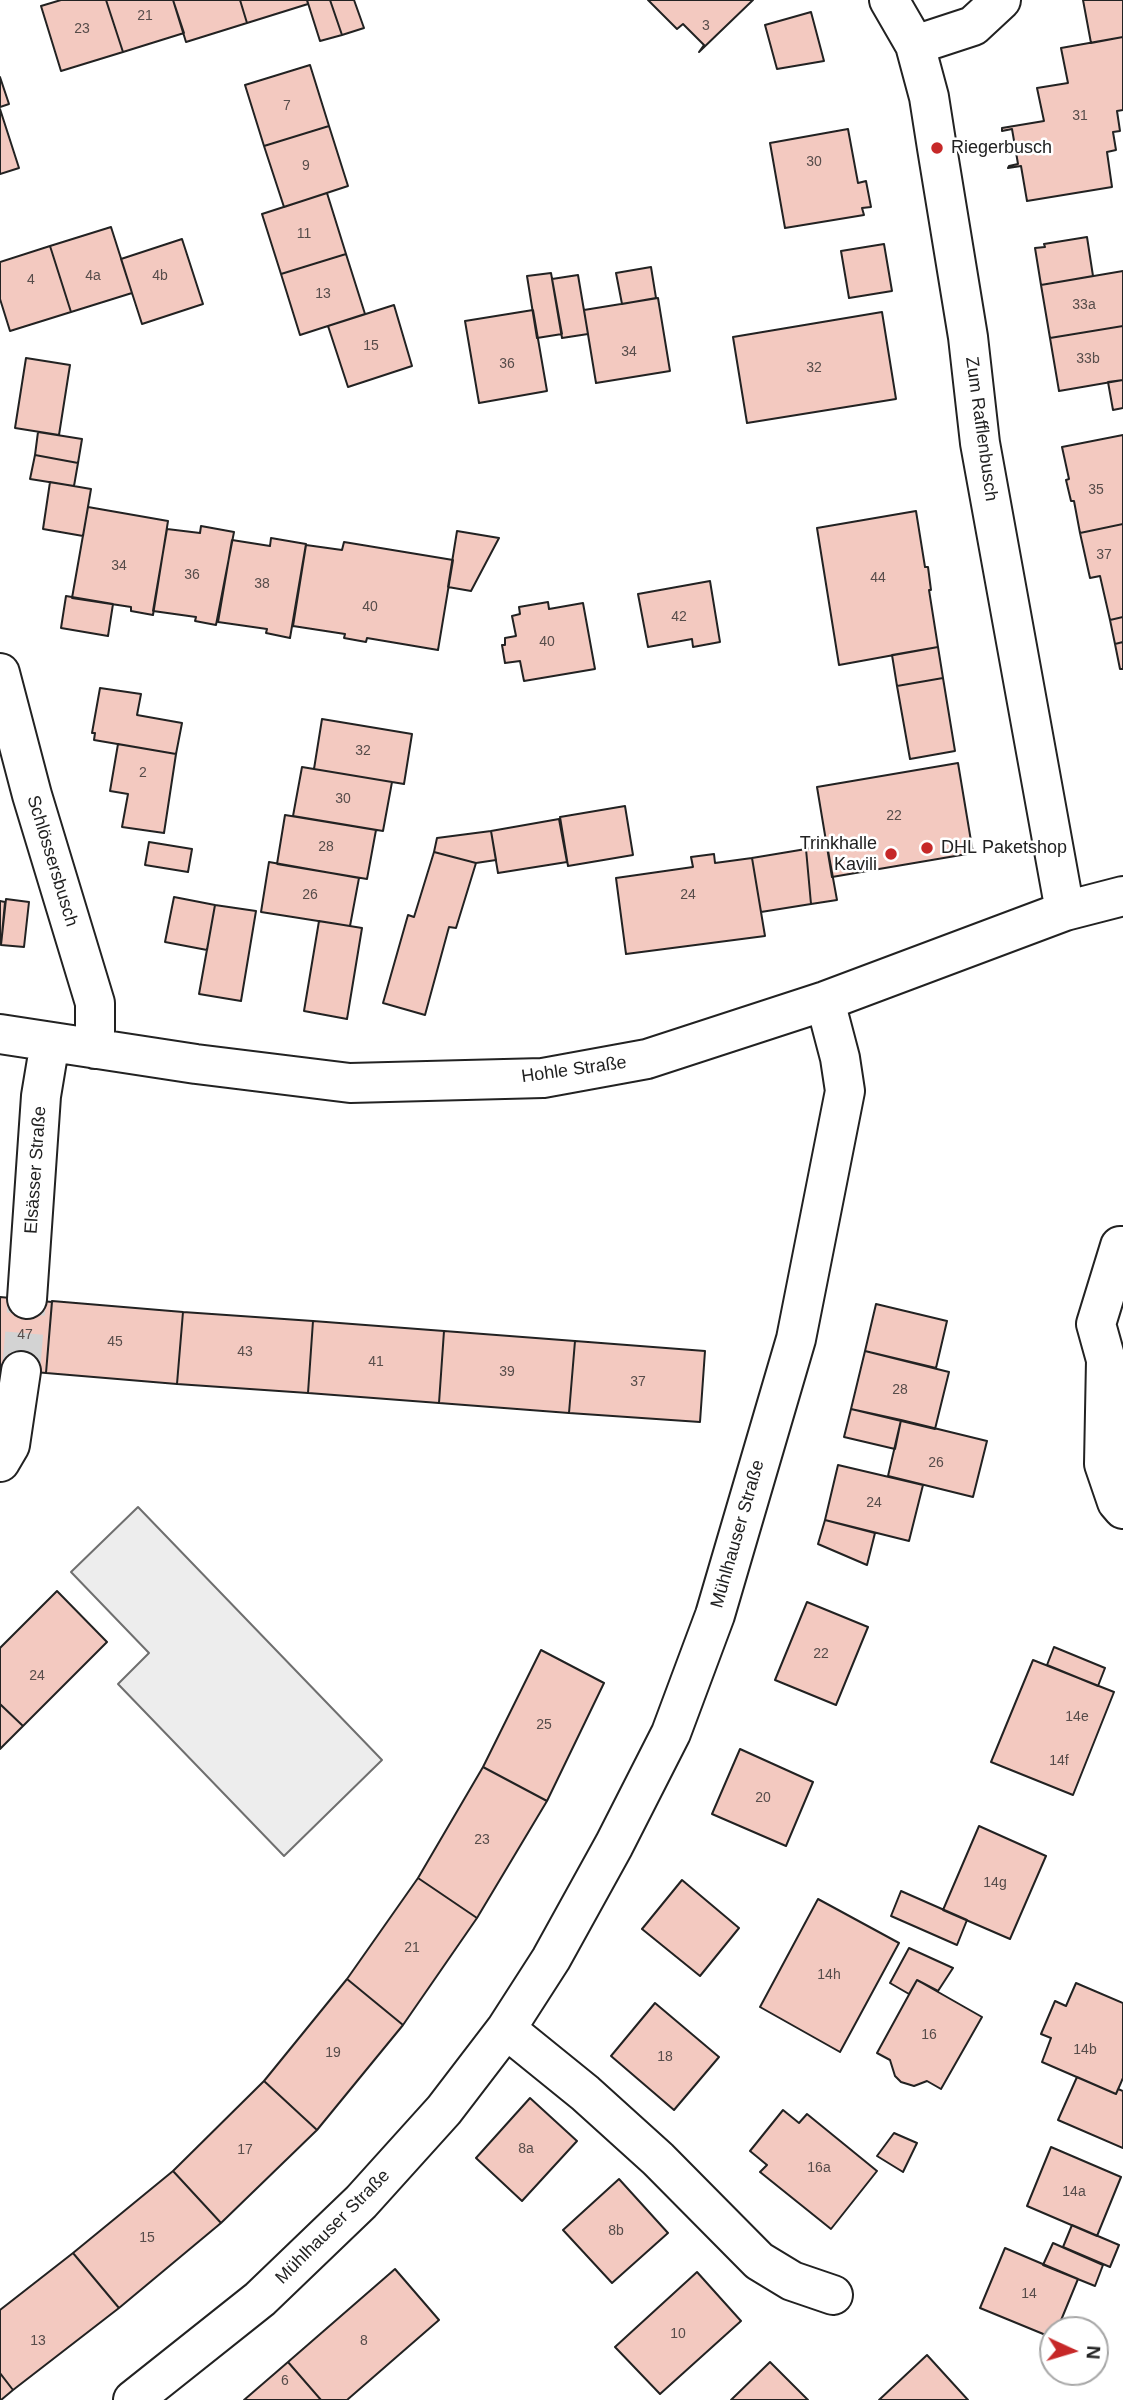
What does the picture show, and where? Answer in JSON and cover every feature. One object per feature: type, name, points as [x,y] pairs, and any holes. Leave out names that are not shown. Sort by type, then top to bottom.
[{"type":"street","points":[[890,0],[915,45],[973,26],[1001,0]]},
{"type":"street","name":"Zum Rafflenbusch","points":[[915,45],[931,109],[968,337],[980,443],[1065,911]]},
{"type":"street","name":"Schlössersbusch","points":[[0,673],[32,795],[95,1003],[95,1049]]},
{"type":"street","name":"Hohle Straße","points":[[0,1034],[350,1083],[543,1078],[647,1059],[825,1001],[1065,911],[1123,896]]},
{"type":"street","name":"Mühlhauser Straße","points":[[133,2400],[260,2299],[361,2202],[444,2110],[506,2029],[551,1959],[671,1733],[715,1615],[796,1339],[845,1091],[840,1058],[825,1001]]},
{"type":"street","name":"Elsässer Straße","points":[[27,1299],[41,1096],[50,1042]]},
{"type":"street","points":[[1123,1245],[1120,1245],[1096,1324],[1106,1360],[1104,1464],[1117,1502],[1123,1509]]},
{"type":"street","points":[[0,1462],[10,1445],[21,1371]]},
{"type":"street","points":[[506,2029],[658,2159],[760,2261],[792,2281],[833,2294]]},
{"type":"shaded area","points":[[138,1507],[382,1760],[284,1856],[118,1684],[149,1653],[71,1572]]},
{"type":"building","points":[[61,0],[106,0],[123,52],[61,71],[41,6]]},
{"type":"building","points":[[106,0],[173,0],[184,33],[123,52]]},
{"type":"building","points":[[173,0],[240,0],[247,23],[186,42]]},
{"type":"building","points":[[240,0],[307,0],[308,4],[247,23]]},
{"type":"building","points":[[307,0],[330,0],[342,35],[320,41]]},
{"type":"building","points":[[330,0],[354,0],[364,28],[342,35]]},
{"type":"building","points":[[648,0],[753,0],[699,52],[704,45],[683,24],[677,29]]},
{"type":"building","points":[[1083,0],[1123,0],[1123,37],[1091,43]]},
{"type":"building","points":[[811,12],[824,61],[777,69],[765,25]]},
{"type":"building","points":[[1123,37],[1123,110],[1117,111],[1120,131],[1113,132],[1116,150],[1107,152],[1112,187],[1027,201],[1021,166],[1008,168],[1018,164],[1012,129],[1002,131],[1002,128],[1044,121],[1037,88],[1068,83],[1061,48]]},
{"type":"building","points":[[310,65],[329,126],[264,146],[245,85]]},
{"type":"building","points":[[0,77],[9,104],[0,107]]},
{"type":"building","points":[[0,109],[19,168],[0,174]]},
{"type":"building","points":[[329,126],[348,186],[284,207],[264,146]]},
{"type":"building","points":[[848,129],[858,183],[866,181],[871,207],[862,208],[864,215],[785,228],[770,143]]},
{"type":"building","points":[[327,193],[346,254],[281,274],[262,214]]},
{"type":"building","points":[[111,227],[132,293],[71,312],[50,246]]},
{"type":"building","points":[[1087,237],[1093,276],[1041,285],[1035,248]]},
{"type":"building","points":[[182,239],[203,304],[142,324],[121,259]]},
{"type":"building","points":[[884,244],[892,291],[849,298],[841,251]]},
{"type":"building","points":[[50,246],[71,312],[10,331],[0,299],[0,262]]},
{"type":"building","points":[[346,254],[365,314],[300,335],[281,274]]},
{"type":"building","points":[[651,267],[656,298],[622,304],[616,273]]},
{"type":"building","points":[[1123,271],[1123,326],[1050,338],[1041,285]]},
{"type":"building","points":[[551,273],[562,334],[537,338],[527,276]]},
{"type":"building","points":[[578,275],[588,334],[562,338],[552,279]]},
{"type":"building","points":[[658,298],[670,371],[596,383],[584,310]]},
{"type":"building","points":[[394,305],[412,366],[348,387],[328,326]]},
{"type":"building","points":[[533,310],[547,391],[479,403],[465,321]]},
{"type":"building","points":[[882,312],[896,399],[747,423],[733,337]]},
{"type":"building","points":[[1123,326],[1123,380],[1059,391],[1050,338]]},
{"type":"building","points":[[26,358],[70,365],[59,435],[15,428]]},
{"type":"building","points":[[1123,380],[1123,408],[1113,410],[1108,382]]},
{"type":"building","points":[[38,432],[82,439],[78,463],[35,455]]},
{"type":"building","points":[[1123,435],[1123,524],[1080,533],[1074,501],[1071,501],[1066,480],[1069,479],[1062,447]]},
{"type":"building","points":[[35,455],[78,463],[74,486],[30,479]]},
{"type":"building","points":[[50,482],[91,489],[83,536],[43,529]]},
{"type":"building","points":[[88,507],[168,521],[153,615],[131,611],[131,607],[72,598]]},
{"type":"building","points":[[916,511],[925,567],[928,567],[938,647],[839,665],[817,528]]},
{"type":"building","points":[[1123,524],[1123,617],[1110,620],[1100,576],[1090,578],[1080,533]]},
{"type":"building","points":[[201,526],[234,532],[216,625],[195,621],[196,617],[153,611],[167,529],[200,533]]},
{"type":"building","points":[[457,531],[499,538],[471,591],[448,587]]},
{"type":"building","points":[[271,538],[306,544],[290,638],[266,633],[267,629],[218,622],[232,540],[270,546]]},
{"type":"building","points":[[344,542],[453,560],[438,650],[367,638],[366,642],[344,638],[345,634],[293,626],[306,545],[342,550]]},
{"type":"building","points":[[710,581],[720,642],[693,647],[692,639],[648,647],[638,594]]},
{"type":"building","points":[[66,596],[113,604],[108,636],[61,628]]},
{"type":"building","points":[[548,602],[549,609],[583,603],[595,669],[524,681],[520,661],[505,663],[502,645],[505,645],[505,638],[516,636],[512,616],[520,614],[519,607]]},
{"type":"building","points":[[1123,617],[1123,642],[1115,644],[1110,620]]},
{"type":"building","points":[[1123,642],[1123,669],[1120,669],[1115,644]]},
{"type":"building","points":[[938,647],[943,678],[897,686],[892,655]]},
{"type":"building","points":[[943,678],[955,751],[910,759],[897,686]]},
{"type":"building","points":[[100,688],[141,694],[137,715],[182,723],[176,754],[94,740],[95,733],[92,733]]},
{"type":"building","points":[[322,719],[412,734],[404,784],[314,769]]},
{"type":"building","points":[[118,744],[176,754],[164,833],[122,827],[128,794],[110,791]]},
{"type":"building","points":[[958,763],[973,853],[832,877],[817,787]]},
{"type":"building","points":[[302,767],[392,782],[383,831],[293,816]]},
{"type":"building","points":[[625,806],[633,855],[568,866],[560,817]]},
{"type":"building","points":[[285,815],[376,830],[367,879],[277,864]]},
{"type":"building","points":[[559,819],[567,862],[498,873],[491,831]]},
{"type":"building","points":[[491,831],[496,860],[476,863],[434,852],[437,838]]},
{"type":"building","points":[[149,842],[192,849],[188,872],[145,865]]},
{"type":"building","points":[[827,845],[837,900],[811,904],[806,849]]},
{"type":"building","points":[[806,849],[811,904],[761,912],[752,858]]},
{"type":"building","points":[[434,852],[476,863],[456,928],[449,927],[425,1015],[383,1003],[408,915],[414,917]]},
{"type":"building","points":[[714,854],[715,863],[752,858],[765,936],[626,954],[616,878],[693,867],[691,857]]},
{"type":"building","points":[[269,862],[359,878],[350,926],[261,912]]},
{"type":"building","points":[[174,897],[215,905],[207,950],[165,942]]},
{"type":"building","points":[[6,899],[29,902],[24,947],[1,945]]},
{"type":"building","points":[[0,901],[5,902],[1,945],[0,944]]},
{"type":"building","points":[[215,905],[256,911],[241,1001],[199,994]]},
{"type":"building","points":[[319,921],[362,928],[347,1019],[304,1011]]},
{"type":"building","points":[[0,1297],[52,1302],[46,1373],[0,1369]]},
{"type":"building","points":[[52,1301],[183,1312],[177,1384],[46,1373]]},
{"type":"building","points":[[876,1304],[947,1321],[936,1368],[865,1351]]},
{"type":"building","points":[[183,1312],[313,1321],[308,1393],[177,1384]]},
{"type":"building","points":[[313,1321],[444,1331],[439,1403],[308,1393]]},
{"type":"building","points":[[444,1331],[575,1341],[569,1413],[439,1403]]},
{"type":"building","points":[[575,1341],[705,1351],[700,1422],[569,1413]]},
{"type":"building","points":[[865,1351],[949,1372],[935,1429],[851,1409]]},
{"type":"building","points":[[851,1409],[901,1420],[895,1449],[844,1437]]},
{"type":"building","points":[[901,1420],[987,1441],[973,1497],[888,1476]]},
{"type":"building","points":[[838,1465],[923,1485],[909,1541],[825,1520]]},
{"type":"building","points":[[825,1520],[875,1533],[867,1565],[818,1544]]},
{"type":"building","points":[[57,1591],[107,1642],[23,1726],[0,1704],[0,1648]]},
{"type":"building","points":[[807,1602],[868,1627],[836,1705],[775,1680]]},
{"type":"building","points":[[1054,1647],[1105,1668],[1098,1686],[1047,1665]]},
{"type":"building","points":[[541,1650],[604,1683],[547,1801],[483,1767]]},
{"type":"building","points":[[1033,1660],[1114,1692],[1073,1795],[991,1762]]},
{"type":"building","points":[[0,1704],[23,1726],[0,1749]]},
{"type":"building","points":[[740,1749],[813,1782],[786,1846],[712,1814]]},
{"type":"building","points":[[483,1767],[547,1801],[477,1918],[418,1878]]},
{"type":"building","points":[[979,1826],[1046,1856],[1010,1939],[943,1910]]},
{"type":"building","points":[[418,1878],[477,1918],[403,2025],[347,1979]]},
{"type":"building","points":[[682,1880],[739,1928],[700,1976],[642,1929]]},
{"type":"building","points":[[901,1891],[967,1920],[957,1945],[891,1916]]},
{"type":"building","points":[[818,1899],[899,1943],[840,2052],[760,2007]]},
{"type":"building","points":[[909,1948],[953,1968],[938,1991],[917,1980],[909,1994],[890,1983]]},
{"type":"building","points":[[347,1979],[403,2025],[317,2130],[264,2081]]},
{"type":"building","points":[[917,1980],[982,2017],[941,2089],[927,2081],[914,2086],[901,2082],[895,2076],[890,2060],[877,2053]]},
{"type":"building","points":[[1076,1983],[1123,2003],[1123,2078],[1116,2094],[1042,2062],[1051,2038],[1041,2034],[1055,2001],[1066,2006]]},
{"type":"building","points":[[655,2003],[719,2057],[674,2110],[611,2056]]},
{"type":"building","points":[[1077,2077],[1116,2094],[1118,2089],[1123,2091],[1123,2148],[1058,2120]]},
{"type":"building","points":[[264,2081],[317,2130],[221,2223],[173,2171]]},
{"type":"building","points":[[530,2098],[577,2141],[522,2201],[476,2158]]},
{"type":"building","points":[[783,2110],[799,2123],[807,2114],[877,2171],[831,2229],[760,2172],[767,2165],[750,2151]]},
{"type":"building","points":[[894,2133],[917,2143],[903,2172],[877,2156]]},
{"type":"building","points":[[1051,2147],[1121,2177],[1097,2236],[1027,2206]]},
{"type":"building","points":[[173,2171],[221,2223],[119,2308],[73,2253]]},
{"type":"building","points":[[619,2179],[668,2233],[612,2283],[563,2230]]},
{"type":"building","points":[[1072,2225],[1119,2245],[1110,2267],[1063,2247]]},
{"type":"building","points":[[1053,2243],[1103,2265],[1095,2286],[1043,2265]]},
{"type":"building","points":[[1005,2248],[1078,2279],[1063,2316],[1039,2316],[1039,2332],[980,2308]]},
{"type":"building","points":[[73,2253],[119,2308],[13,2390],[0,2373],[0,2310]]},
{"type":"building","points":[[395,2269],[439,2320],[347,2400],[321,2400],[288,2362]]},
{"type":"building","points":[[697,2272],[741,2321],[660,2394],[615,2347]]},
{"type":"building","points":[[927,2355],[968,2400],[879,2400]]},
{"type":"building","points":[[288,2362],[321,2400],[244,2400]]},
{"type":"building","points":[[770,2362],[808,2400],[731,2400]]},
{"type":"building","points":[[0,2373],[13,2390],[1,2400],[0,2400]]},
{"type":"tunnel","points":[[21,1371],[27,1299]]},
{"type":"place","name":"Riegerbusch","points":[[937,148]]},
{"type":"place","name":"DHL Paketshop","points":[[927,848]]},
{"type":"place","name":"Trinkhalle Kavili","points":[[891,854]]}]
